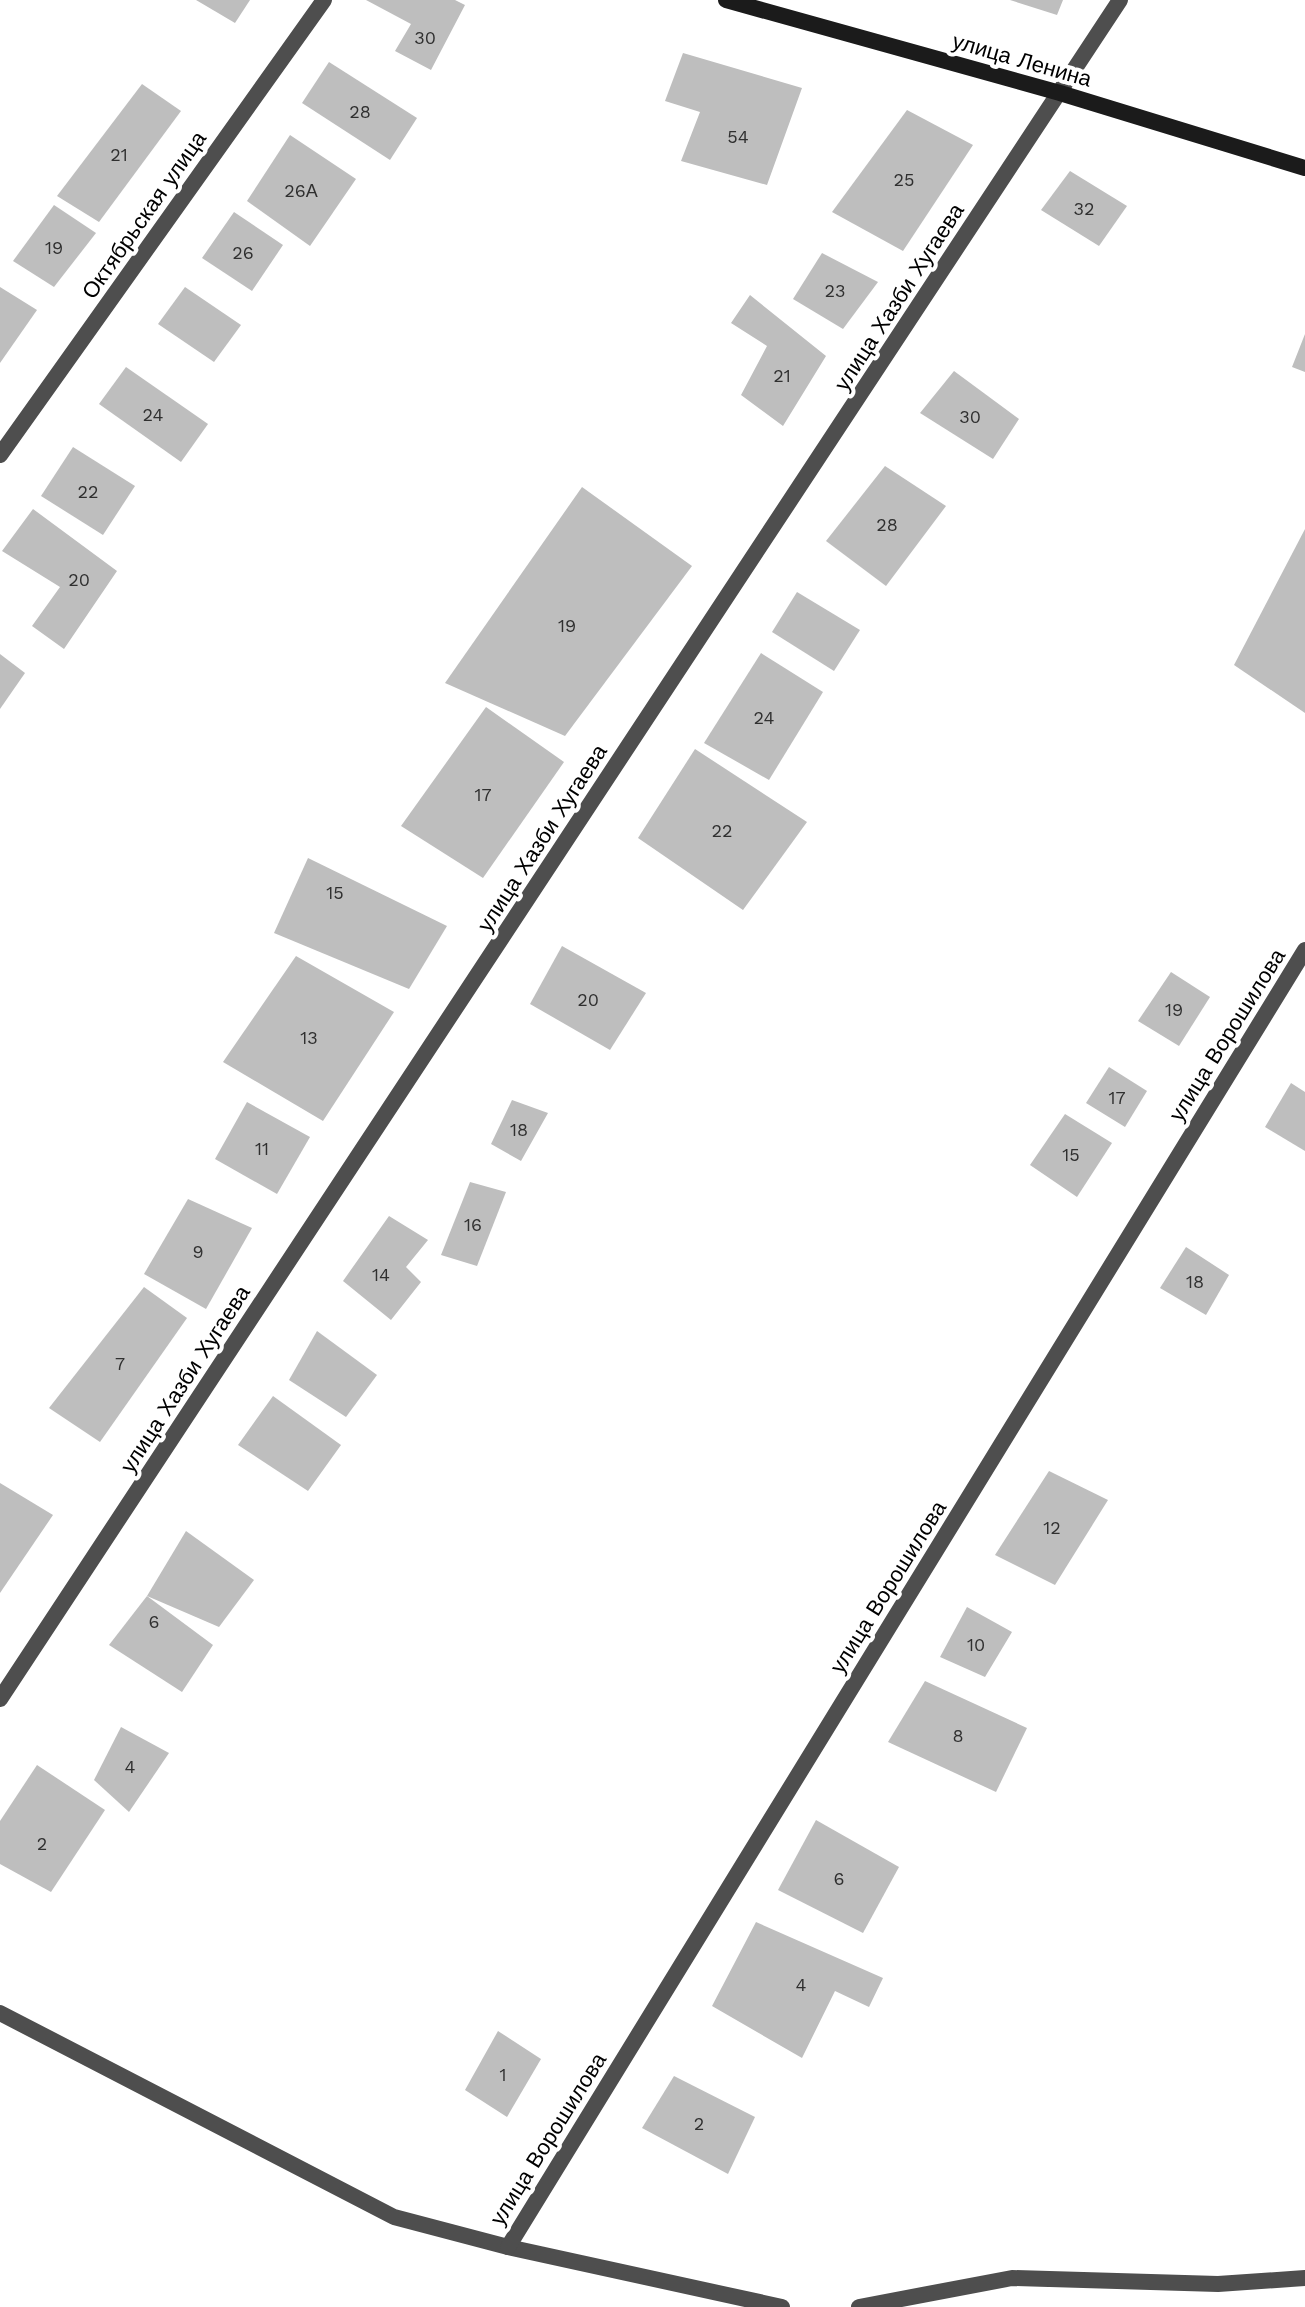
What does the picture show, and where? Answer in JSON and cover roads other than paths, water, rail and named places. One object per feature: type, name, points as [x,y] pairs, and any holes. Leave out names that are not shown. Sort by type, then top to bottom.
[{"type":"street","name":"Октябрьская улица","points":[[0,455],[324,0]]},
{"type":"street","name":"улица Ленина","points":[[726,0],[1060,93],[1305,168]]},
{"type":"street","name":"улица Хазби Хугаева","points":[[0,1699],[1120,0]]},
{"type":"street","name":"улица Ворошилова","points":[[508,2247],[1305,950]]},
{"type":"street","points":[[0,2013],[394,2217],[508,2247],[782,2307]]},
{"type":"street","points":[[859,2307],[1012,2278],[1218,2284],[1305,2278]]}]
